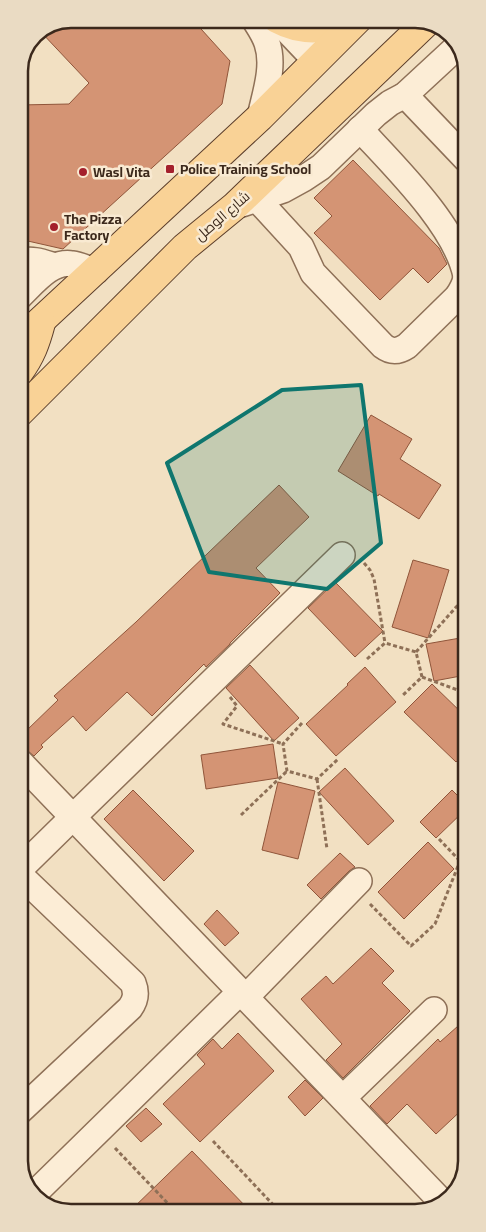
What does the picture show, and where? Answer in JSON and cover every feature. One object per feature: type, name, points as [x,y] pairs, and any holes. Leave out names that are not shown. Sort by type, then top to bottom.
[{"type":"main road","points":[[304,28],[326,28]]},
{"type":"main road","points":[[28,332],[260,117],[349,28]]},
{"type":"main road","name":"شارع الوصل","points":[[28,405],[185,247],[246,202],[421,28]]},
{"type":"main road","points":[[28,358],[35,345],[42,319]]},
{"type":"street","points":[[260,28],[270,55],[269,73],[260,117]]},
{"type":"street","points":[[285,28],[316,61]]},
{"type":"street","points":[[246,202],[283,190],[303,180],[321,167],[383,108],[405,95],[453,50]]},
{"type":"street","points":[[405,95],[458,151]]},
{"type":"street","points":[[360,129],[425,201],[454,244],[458,254]]},
{"type":"street","points":[[246,202],[301,248],[313,274],[388,350],[401,350],[407,346],[458,296]]},
{"type":"street","points":[[28,260],[55,266]]},
{"type":"street","points":[[28,289],[55,266],[72,264],[96,271]]},
{"type":"street","points":[[28,861],[342,555]]},
{"type":"street","points":[[28,770],[438,1198]]},
{"type":"street","points":[[28,883],[132,983],[136,989],[136,996],[130,1008],[28,1104]]},
{"type":"street","points":[[38,1190],[243,995],[356,884]]},
{"type":"street","points":[[343,1098],[434,1010]]},
{"type":"path","points":[[342,555],[358,559],[370,570],[374,579],[385,644]]},
{"type":"path","points":[[416,652],[458,605]]},
{"type":"path","points":[[385,644],[416,652]]},
{"type":"path","points":[[367,659],[385,644]]},
{"type":"path","points":[[416,652],[422,677]]},
{"type":"path","points":[[422,677],[458,690]]},
{"type":"path","points":[[403,695],[422,677]]},
{"type":"path","points":[[215,679],[237,706],[223,724],[283,744]]},
{"type":"path","points":[[283,744],[302,723]]},
{"type":"path","points":[[283,744],[287,770]]},
{"type":"path","points":[[317,779],[338,759]]},
{"type":"path","points":[[287,770],[317,779]]},
{"type":"path","points":[[241,815],[287,770]]},
{"type":"path","points":[[317,779],[327,849]]},
{"type":"path","points":[[439,839],[458,859]]},
{"type":"path","points":[[356,884],[411,946],[435,924],[458,866]]},
{"type":"path","points":[[99,1131],[168,1204]]},
{"type":"path","points":[[213,1141],[272,1204]]},
{"type":"highlighted area","points":[[361,385],[381,543],[327,589],[209,572],[167,463],[282,390]]},
{"type":"building","name":"Wasl Vita","points":[[62,28],[200,28],[230,61],[222,104],[63,249],[28,241],[28,105],[69,104],[89,83],[45,36]]},
{"type":"building","points":[[353,160],[439,248],[447,264],[428,283],[413,268],[380,300],[314,233],[332,216],[314,198]]},
{"type":"building","points":[[371,415],[412,439],[400,459],[441,485],[419,519],[338,471]]},
{"type":"building","points":[[279,485],[309,517],[256,568],[280,593],[230,644],[206,667],[204,664],[152,716],[127,692],[86,731],[73,716],[41,745],[43,747],[34,756],[28,751],[28,729],[58,700],[54,696],[136,622]]},
{"type":"building","points":[[413,560],[449,570],[428,638],[392,627]]},
{"type":"building","points":[[335,582],[383,631],[355,657],[308,608]]},
{"type":"building","points":[[458,638],[458,676],[434,681],[426,644]]},
{"type":"building","points":[[250,665],[299,718],[274,741],[226,688]]},
{"type":"building","points":[[365,667],[396,702],[336,756],[306,724]]},
{"type":"building","points":[[432,684],[458,709],[458,760],[456,762],[404,712]]},
{"type":"building","points":[[273,744],[278,778],[206,789],[201,755]]},
{"type":"building","points":[[345,768],[394,821],[368,845],[319,792]]},
{"type":"building","points":[[278,782],[315,791],[298,859],[262,850]]},
{"type":"building","points":[[133,790],[194,851],[164,881],[104,819]]},
{"type":"building","points":[[452,790],[458,796],[458,817],[436,838],[420,822]]},
{"type":"building","points":[[428,842],[454,869],[404,919],[378,892]]},
{"type":"building","points":[[340,853],[355,867],[321,899],[307,885]]},
{"type":"building","points":[[217,910],[239,933],[225,946],[204,924]]},
{"type":"building","points":[[371,948],[394,971],[382,983],[410,1011],[343,1078],[326,1060],[342,1044],[301,999],[326,976],[333,984]]},
{"type":"building","points":[[458,1026],[458,1113],[436,1134],[407,1104],[387,1124],[370,1106],[438,1039],[440,1042]]},
{"type":"building","points":[[238,1033],[274,1071],[200,1142],[163,1104],[205,1064],[197,1055],[213,1039],[222,1049]]},
{"type":"building","points":[[305,1080],[323,1098],[305,1116],[288,1097]]},
{"type":"building","points":[[146,1108],[162,1124],[141,1142],[126,1126]]},
{"type":"building","points":[[192,1151],[243,1204],[137,1204]]},
{"type":"place","name":"Police Training School","points":[[170,169]]},
{"type":"place","name":"Wasl Vita","points":[[83,172]]},
{"type":"place","name":"The Pizza Factory","points":[[54,227]]}]
